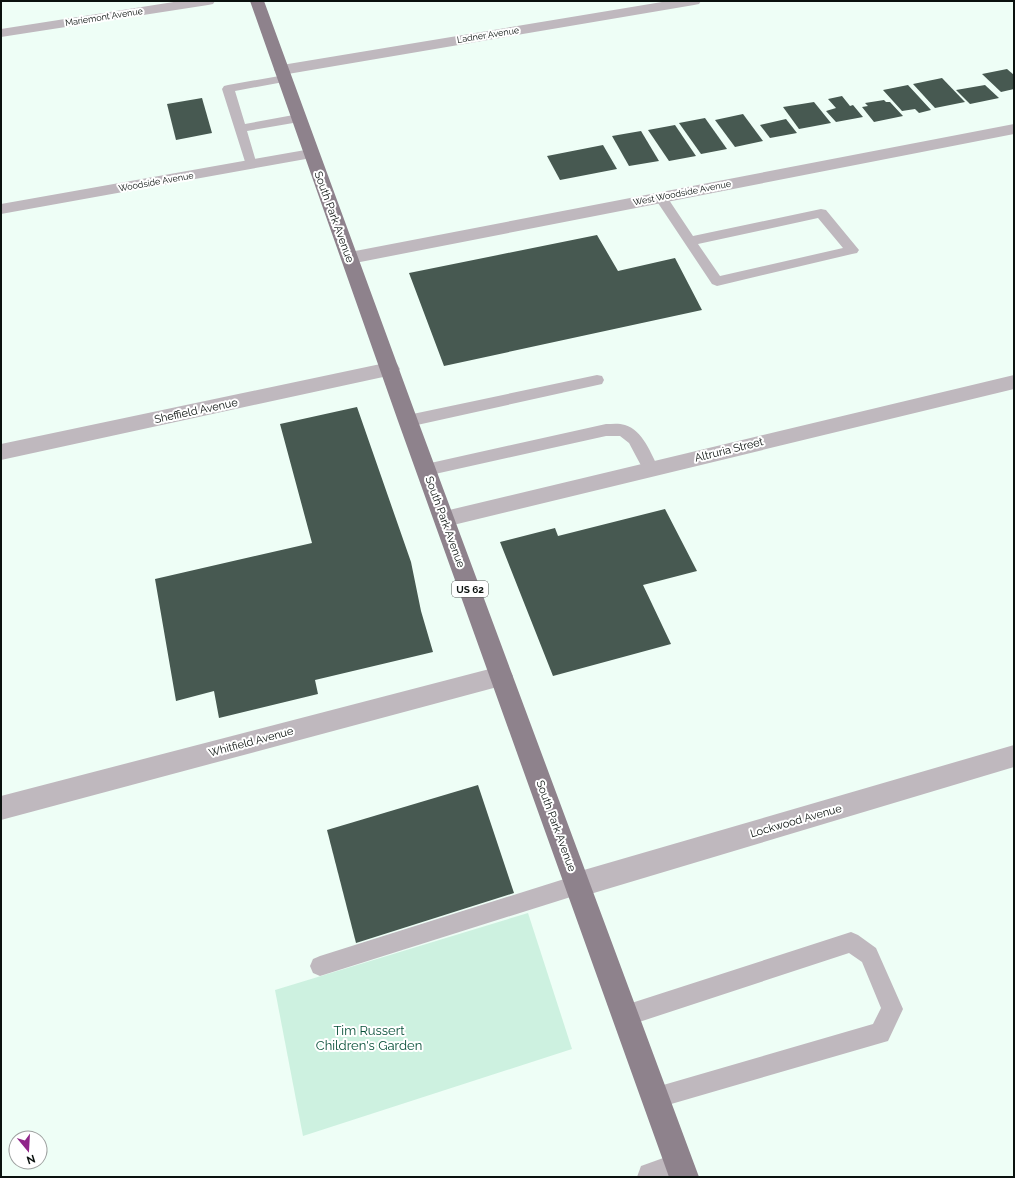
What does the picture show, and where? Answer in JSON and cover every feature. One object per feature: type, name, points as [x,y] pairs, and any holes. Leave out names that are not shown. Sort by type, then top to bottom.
[{"type":"main road","name":"South Park Avenue","points":[[257,1],[311,154],[682,1172]]},
{"type":"street","name":"Mariemont Avenue","points":[[1,33],[208,1]]},
{"type":"street","name":"Ladner Avenue","points":[[284,74],[694,1]]},
{"type":"street","name":"West Woodside Avenue","points":[[350,258],[1014,129]]},
{"type":"street","name":"Woodside Avenue","points":[[1,209],[311,154]]},
{"type":"street","name":"Sheffield Avenue","points":[[1,452],[390,369]]},
{"type":"street","name":"Altruria Street","points":[[445,519],[1014,382]]},
{"type":"street","name":"Whitfield Avenue","points":[[1,808],[501,676]]},
{"type":"street","name":"Lockwood Avenue","points":[[577,885],[1014,756]]},
{"type":"street","points":[[652,1177],[682,1172]]},
{"type":"lane","points":[[251,164],[228,89],[284,74]]},
{"type":"lane","points":[[240,128],[299,118]]},
{"type":"lane","points":[[660,197],[717,282],[852,250],[821,213],[690,241]]},
{"type":"lane","points":[[408,421],[597,380]]},
{"type":"lane","points":[[426,470],[606,430],[623,430],[635,439],[651,469]]},
{"type":"lane","points":[[320,966],[577,885]]},
{"type":"lane","points":[[624,1016],[851,942],[869,955],[892,1009],[880,1034],[654,1098]]},
{"type":"green space","name":"Tim Russert Children's Garden","points":[[528,913],[572,1049],[303,1136],[275,990]]},
{"type":"building","points":[[1007,69],[1014,75],[1014,89],[1001,92],[982,74]]},
{"type":"building","points":[[942,78],[965,102],[935,108],[913,84]]},
{"type":"building","points":[[908,85],[931,110],[919,113],[915,109],[902,111],[883,90]]},
{"type":"building","points":[[985,85],[999,98],[970,104],[956,90]]},
{"type":"building","points":[[842,96],[850,106],[853,105],[863,117],[836,122],[826,111],[836,108],[828,99]]},
{"type":"building","points":[[202,98],[212,133],[176,140],[167,104]]},
{"type":"building","points":[[884,100],[886,102],[890,102],[903,116],[874,122],[862,107],[868,106],[865,103]]},
{"type":"building","points":[[814,102],[831,123],[799,129],[783,107]]},
{"type":"building","points":[[743,114],[763,141],[735,147],[715,120]]},
{"type":"building","points":[[705,118],[727,149],[701,154],[679,123]]},
{"type":"building","points":[[786,119],[797,133],[770,138],[760,125]]},
{"type":"building","points":[[675,125],[696,156],[669,161],[648,130]]},
{"type":"building","points":[[641,131],[659,161],[629,166],[612,136]]},
{"type":"building","points":[[603,145],[617,169],[560,180],[547,156]]},
{"type":"building","points":[[597,235],[618,271],[675,258],[702,310],[444,366],[409,273]]},
{"type":"building","points":[[357,407],[411,562],[421,611],[433,652],[315,680],[318,694],[219,718],[214,691],[176,701],[155,579],[312,543],[280,424]]},
{"type":"building","points":[[665,509],[697,571],[643,585],[671,644],[553,676],[500,542],[555,528],[558,536]]},
{"type":"building","points":[[478,785],[514,893],[356,943],[327,830]]}]
